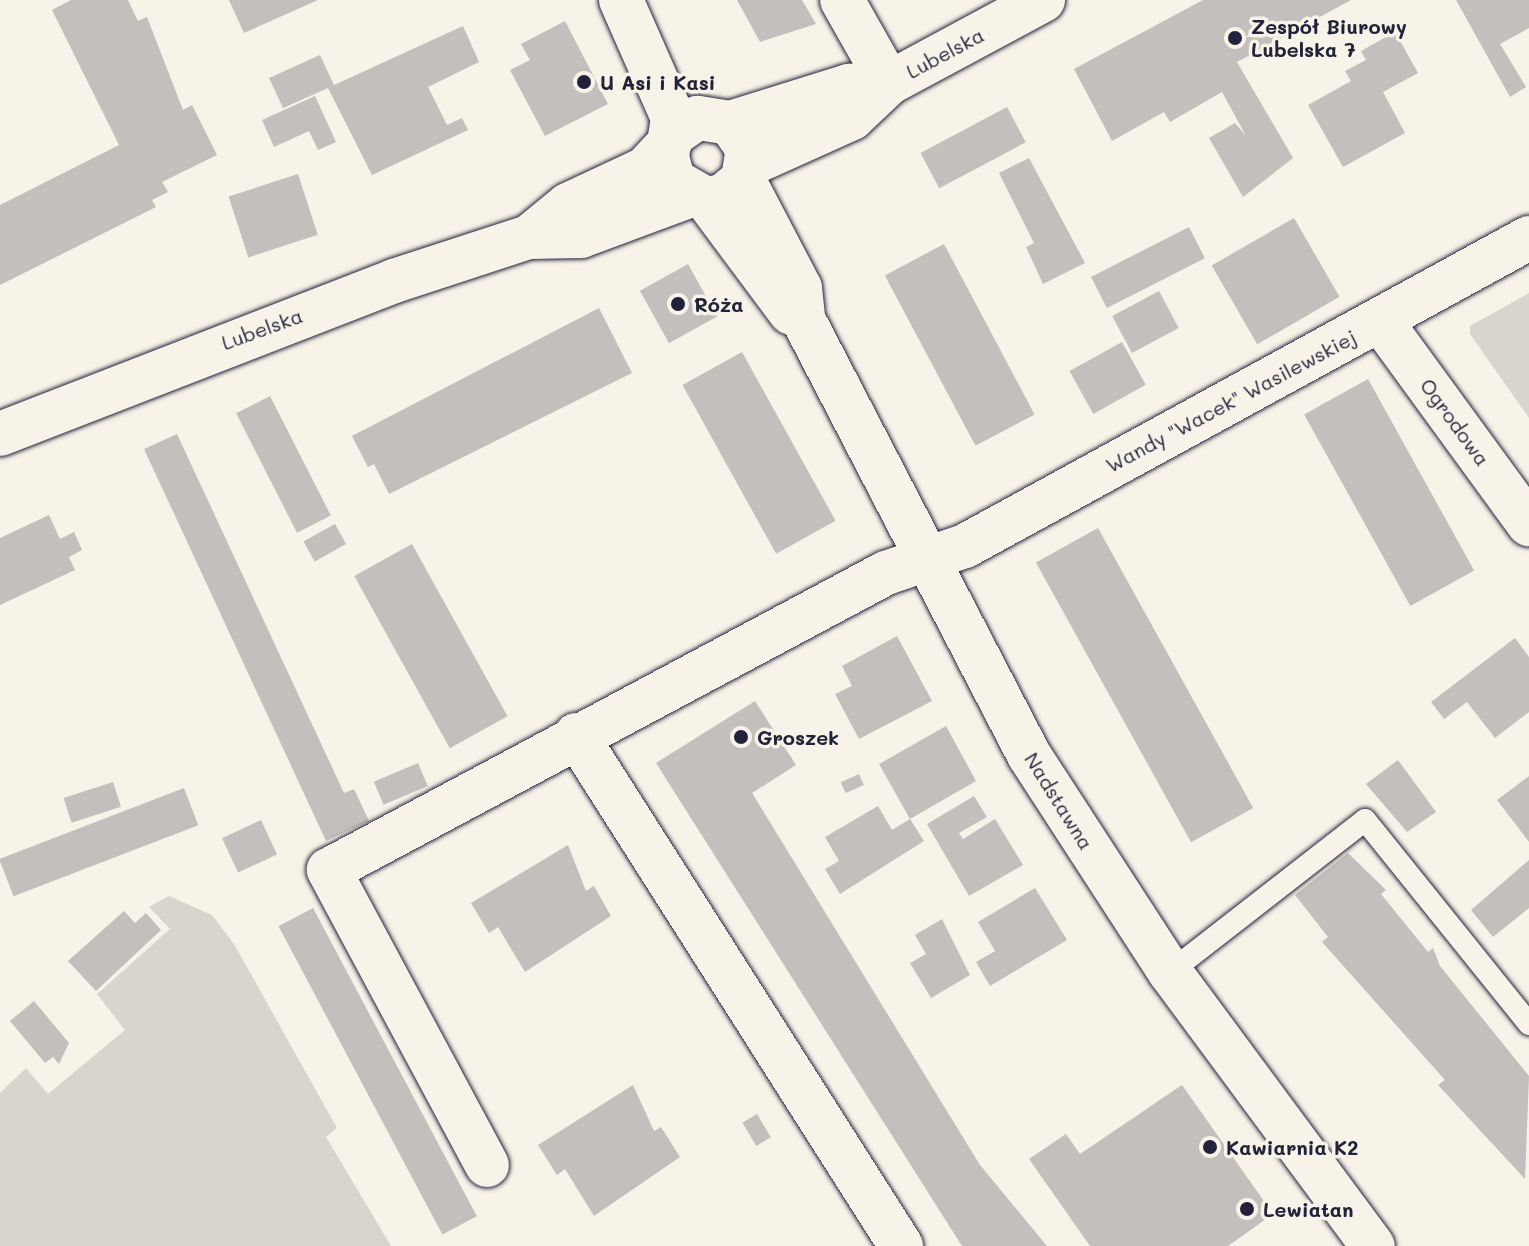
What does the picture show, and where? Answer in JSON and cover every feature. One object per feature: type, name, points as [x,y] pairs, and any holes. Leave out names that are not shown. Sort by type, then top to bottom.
[{"type":"street","points":[[621,0],[672,138],[670,172],[722,185],[746,141],[695,93],[649,0]]},
{"type":"street","points":[[842,0],[889,83]]},
{"type":"street","name":"Lubelska","points":[[0,434],[188,355],[529,237],[581,236],[722,185],[862,113],[889,83],[1043,0]]},
{"type":"street","name":"Lubelska","points":[[723,120],[849,86],[889,83]]},
{"type":"street","points":[[672,138],[697,118],[723,120]]},
{"type":"street","name":"Lubelska","points":[[529,237],[568,205],[645,169],[672,138]]},
{"type":"street","name":"Nadstawna","points":[[722,185],[769,293],[803,319],[1029,755],[1170,972],[1373,1246]]},
{"type":"street","name":"Wandy \"Wacek\" Wasilewskiej","points":[[487,1165],[329,870],[576,735],[886,573],[930,559],[1529,238]]},
{"type":"street","name":"Ogrodowa","points":[[1380,320],[1529,524]]},
{"type":"street","points":[[576,735],[901,1246]]},
{"type":"lane","points":[[1170,972],[1365,820],[1529,1024]]},
{"type":"shaded area","points":[[1529,293],[1529,418],[1470,334],[1470,326]]},
{"type":"shaded area","points":[[169,896],[212,915],[234,944],[337,1128],[326,1137],[391,1246],[0,1246],[0,1093],[26,1068],[48,1094],[125,1030],[97,994],[170,929],[149,907]]},
{"type":"building","points":[[71,0],[128,0],[138,21],[147,17],[183,110],[192,105],[217,155],[162,182],[168,192],[152,200],[156,207],[0,285],[0,205],[119,145],[52,10]]},
{"type":"building","points":[[229,0],[318,0],[244,33]]},
{"type":"building","points":[[737,0],[802,0],[816,24],[760,42]]},
{"type":"building","points":[[1203,0],[1351,0],[1237,62],[1293,158],[1243,197],[1209,138],[1235,123],[1246,136],[1222,92],[1170,122],[1164,112],[1112,141],[1074,69]]},
{"type":"building","points":[[1456,0],[1529,0],[1529,28],[1500,44],[1526,87],[1510,97]]},
{"type":"building","points":[[565,21],[608,104],[545,136],[510,70],[530,60],[521,44]]},
{"type":"building","points":[[463,26],[479,62],[428,87],[447,125],[462,118],[468,130],[372,175],[328,88],[283,108],[269,78],[320,55],[334,85]]},
{"type":"building","points":[[1395,32],[1418,73],[1383,92],[1405,133],[1343,167],[1308,105],[1351,81],[1345,71],[1366,60],[1361,51]]},
{"type":"building","points":[[315,96],[336,142],[318,150],[309,131],[274,147],[262,120]]},
{"type":"building","points":[[1007,107],[1026,142],[939,188],[920,153]]},
{"type":"building","points":[[1029,158],[1085,263],[1043,284],[1026,247],[1034,243],[999,173]]},
{"type":"building","points":[[298,174],[318,235],[248,257],[229,197]]},
{"type":"building","points":[[1294,218],[1340,297],[1257,344],[1212,266]]},
{"type":"building","points":[[1189,227],[1205,258],[1107,308],[1091,277]]},
{"type":"building","points":[[944,244],[1035,414],[975,446],[885,275]]},
{"type":"building","name":"Róża","points":[[688,264],[717,316],[669,343],[640,291]]},
{"type":"building","points":[[1159,291],[1179,328],[1132,353],[1112,316]]},
{"type":"building","points":[[599,308],[632,373],[389,494],[374,464],[368,467],[352,436]]},
{"type":"building","points":[[1122,342],[1146,385],[1093,414],[1070,371]]},
{"type":"building","points":[[742,352],[836,521],[776,554],[683,385]]},
{"type":"building","points":[[1368,379],[1474,571],[1410,606],[1304,414]]},
{"type":"building","points":[[270,396],[331,515],[297,533],[236,413]]},
{"type":"building","points":[[177,434],[344,793],[354,789],[369,821],[326,841],[144,449]]},
{"type":"building","points":[[49,515],[60,539],[74,532],[82,550],[69,557],[75,570],[0,605],[0,538]]},
{"type":"building","points":[[335,524],[346,544],[315,562],[304,541]]},
{"type":"building","points":[[1098,528],[1253,808],[1191,842],[1036,562]]},
{"type":"building","points":[[412,544],[508,716],[450,748],[354,576]]},
{"type":"building","points":[[897,636],[932,701],[859,739],[835,694],[852,686],[842,666]]},
{"type":"building","points":[[1515,638],[1529,657],[1529,712],[1495,738],[1467,702],[1444,719],[1431,702]]},
{"type":"building","points":[[755,701],[796,765],[752,793],[980,1165],[1047,1246],[962,1246],[656,763]]},
{"type":"building","points":[[946,726],[976,781],[910,819],[879,764]]},
{"type":"building","points":[[1398,760],[1436,812],[1407,832],[1366,784]]},
{"type":"building","points":[[418,763],[428,786],[384,805],[374,782]]},
{"type":"building","points":[[859,774],[864,785],[846,793],[841,782]]},
{"type":"building","points":[[1529,776],[1529,842],[1497,800]]},
{"type":"building","points":[[113,782],[121,807],[72,823],[64,798]]},
{"type":"building","points":[[184,788],[198,825],[13,896],[0,859]]},
{"type":"building","points":[[974,796],[987,817],[959,833],[963,839],[995,819],[1023,865],[969,896],[927,824]]},
{"type":"building","points":[[878,806],[892,830],[910,819],[924,841],[840,894],[825,869],[839,861],[825,837]]},
{"type":"building","points":[[261,820],[277,854],[238,873],[222,838]]},
{"type":"building","points":[[568,845],[586,891],[594,886],[611,916],[525,972],[498,927],[489,933],[471,903]]},
{"type":"building","points":[[1348,853],[1386,890],[1381,894],[1428,952],[1433,948],[1440,966],[1529,1076],[1525,1179],[1438,1085],[1445,1080],[1322,942],[1328,937],[1295,895]]},
{"type":"building","points":[[1529,860],[1529,908],[1493,937],[1471,910]]},
{"type":"building","points":[[1035,888],[1067,940],[990,986],[976,962],[995,951],[978,922]]},
{"type":"building","points":[[313,908],[477,1216],[442,1234],[279,926]]},
{"type":"building","points":[[124,911],[135,923],[146,913],[161,930],[96,991],[68,961]]},
{"type":"building","points":[[942,919],[970,975],[931,998],[910,963],[926,954],[915,935]]},
{"type":"building","points":[[34,1001],[69,1043],[59,1064],[53,1057],[45,1063],[10,1021]]},
{"type":"building","points":[[633,1085],[654,1131],[661,1127],[680,1157],[594,1216],[565,1169],[557,1175],[538,1145]]},
{"type":"building","points":[[1182,1085],[1273,1214],[1228,1246],[1090,1246],[1029,1159],[1066,1134],[1080,1154]]},
{"type":"building","points":[[757,1114],[771,1137],[756,1146],[742,1123]]},
{"type":"place","name":"Zespół Biurowy Lubelska 7","points":[[1235,38]]},
{"type":"place","name":"U Asi i Kasi","points":[[584,82]]},
{"type":"place","name":"Róża","points":[[678,304]]},
{"type":"place","name":"Groszek","points":[[741,737]]},
{"type":"place","name":"Kawiarnia K2","points":[[1210,1147]]},
{"type":"place","name":"Lewiatan","points":[[1247,1209]]}]
